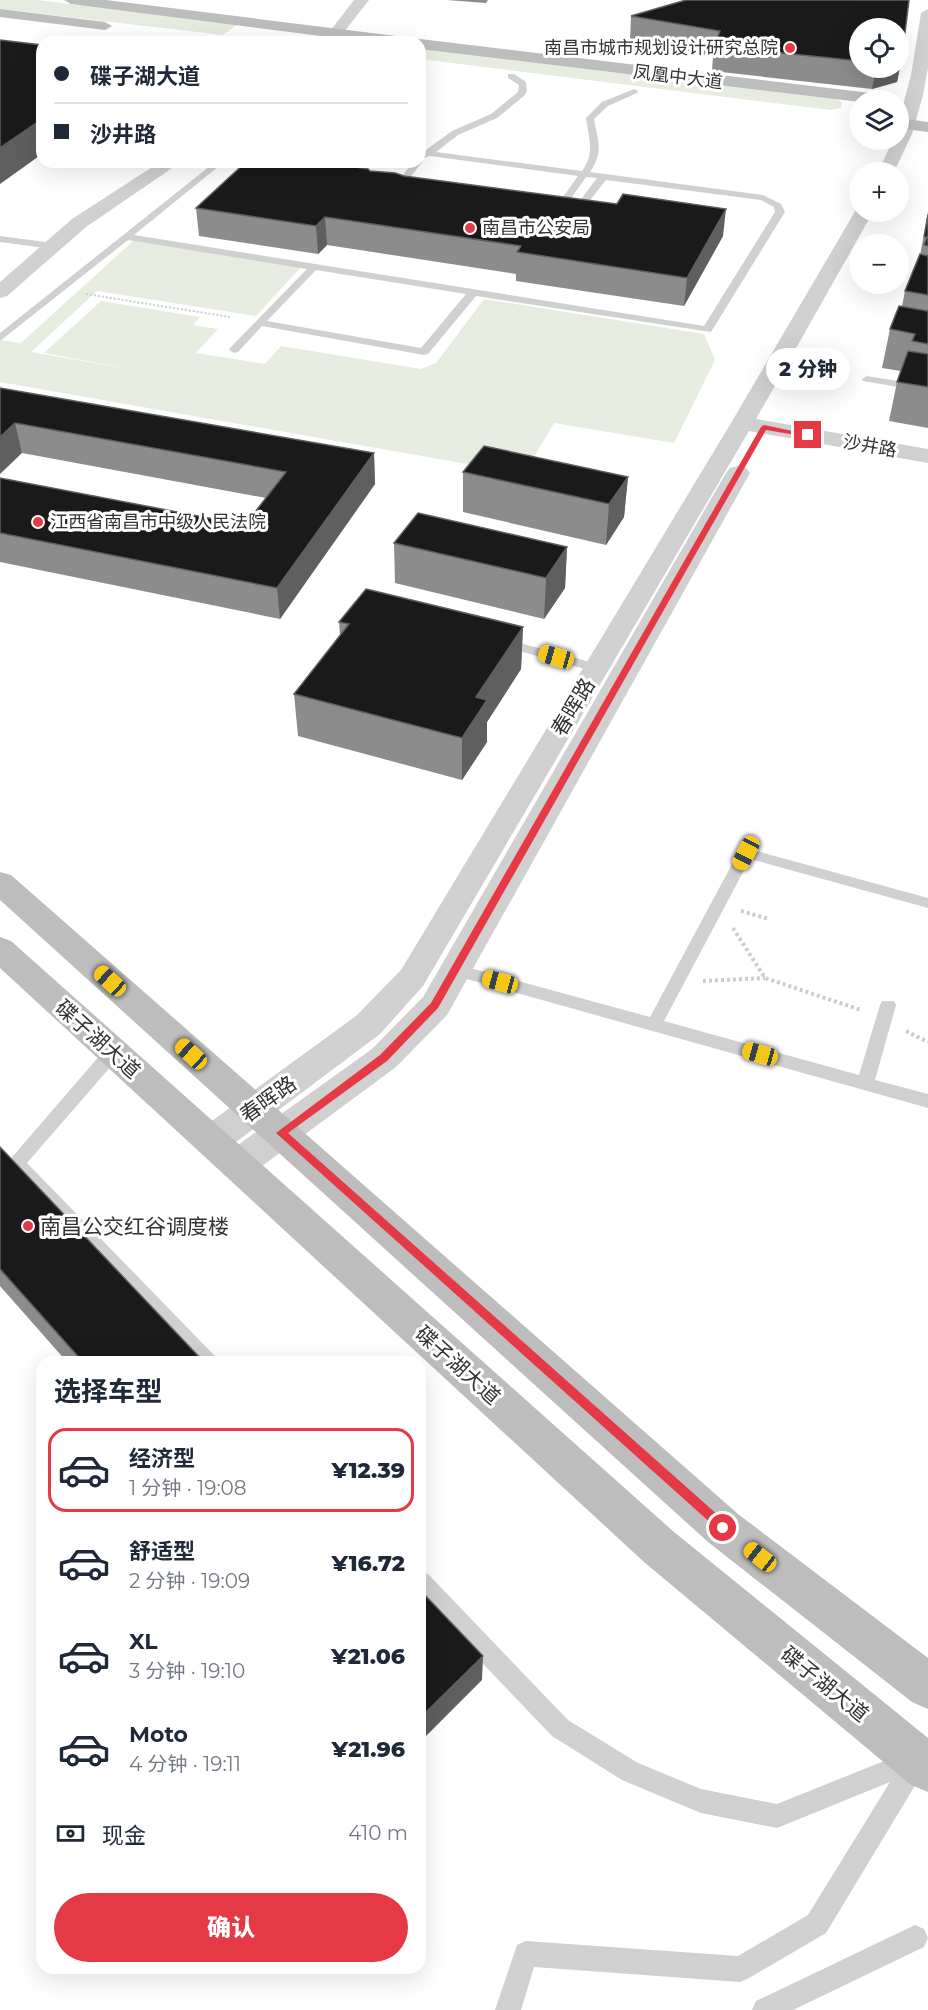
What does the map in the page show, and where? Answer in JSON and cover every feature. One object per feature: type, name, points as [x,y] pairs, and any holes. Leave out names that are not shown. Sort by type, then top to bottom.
[{"type":"main road","points":[[73,0],[316,36]]},
{"type":"main road","points":[[0,13],[116,27]]},
{"type":"main road","name":"凤凰中大道","points":[[426,45],[849,95]]},
{"type":"main road","points":[[505,76],[533,79]]},
{"type":"main road","name":"凤凰中大道","points":[[600,87],[640,92]]},
{"type":"main road","points":[[909,126],[926,130]]},
{"type":"main road","points":[[0,884],[723,1528],[928,1686]]},
{"type":"main road","name":"碟子湖大道","points":[[0,949],[659,1547],[925,1770]]},
{"type":"street","points":[[332,36],[362,0]]},
{"type":"street","points":[[914,104],[928,13]]},
{"type":"street","points":[[0,292],[79,223],[163,168]]},
{"type":"street","name":"春晖路","points":[[211,1141],[267,1121],[384,1058],[435,1006],[753,425],[859,222]]},
{"type":"street","name":"春晖路","points":[[237,1165],[267,1121],[368,1025],[412,978],[596,668],[849,276]]},
{"type":"street","name":"沙井路","points":[[753,425],[928,456]]},
{"type":"lane","points":[[426,153],[455,133],[494,116],[524,91],[523,84],[505,76]]},
{"type":"lane","points":[[549,217],[555,214],[584,176],[596,151],[590,118],[605,104],[640,92]]},
{"type":"lane","points":[[126,237],[707,330],[780,212],[778,206],[763,198],[604,176],[584,176],[426,158]]},
{"type":"lane","points":[[0,338],[212,168]]},
{"type":"lane","points":[[405,198],[396,194],[395,191],[413,168]]},
{"type":"lane","points":[[570,221],[604,176]]},
{"type":"lane","points":[[0,239],[53,246]]},
{"type":"lane","points":[[234,350],[314,267]]},
{"type":"lane","points":[[260,323],[424,352],[473,293]]},
{"type":"lane","points":[[867,379],[928,389]]},
{"type":"lane","points":[[488,638],[596,668]]},
{"type":"lane","points":[[654,1025],[746,853],[928,903]]},
{"type":"lane","points":[[456,970],[928,1101]]},
{"type":"lane","points":[[865,1084],[886,1012]]},
{"type":"lane","points":[[113,1052],[16,1163],[202,1356]]},
{"type":"lane","points":[[426,1588],[560,1728],[630,1772],[701,1801],[777,1816],[925,1770]]},
{"type":"lane","points":[[508,2010],[526,1954],[740,1969],[817,1924],[925,1770]]},
{"type":"lane","points":[[765,2010],[915,1938]]},
{"type":"path","points":[[60,290],[230,317]]},
{"type":"path","points":[[719,904],[765,978]]},
{"type":"path","points":[[677,982],[765,978],[886,1012],[916,1037],[928,1042]]},
{"type":"shaded area","points":[[0,0],[37,0],[238,24],[223,35],[0,9]]},
{"type":"shaded area","points":[[426,49],[834,98],[842,102],[841,108],[831,110],[426,60]]},
{"type":"shaded area","points":[[133,241],[302,266],[256,316],[97,291],[31,352],[147,372],[44,353],[101,301],[200,317],[193,325],[218,329],[196,353],[265,364],[281,346],[421,369],[436,363],[484,299],[704,334],[715,360],[674,443],[554,423],[524,474],[0,382],[0,340],[21,343]]},
{"type":"building","points":[[686,0],[909,0],[907,18],[849,18],[849,60],[714,46],[720,31],[631,16]]},
{"type":"building","points":[[0,40],[36,44],[36,123],[0,148]]},
{"type":"building","points":[[239,168],[362,168],[404,176],[617,204],[623,194],[726,209],[687,278],[517,252],[521,246],[325,217],[316,226],[196,208]]},
{"type":"building","points":[[928,215],[928,246],[924,245],[927,237],[924,237]]},
{"type":"building","points":[[920,254],[928,256],[928,295],[909,292],[909,281]]},
{"type":"building","points":[[899,306],[928,311],[928,344],[912,341],[915,334],[890,329]]},
{"type":"building","points":[[908,351],[928,354],[928,387],[897,382]]},
{"type":"building","points":[[0,388],[374,453],[277,588],[0,533],[0,478],[245,525],[286,472],[15,423],[0,437]]},
{"type":"building","points":[[484,446],[628,477],[609,504],[463,472]]},
{"type":"building","points":[[418,513],[567,547],[546,578],[394,543]]},
{"type":"building","points":[[366,589],[523,627],[476,697],[487,700],[462,738],[294,694],[349,624],[339,622]]},
{"type":"building","name":"南昌公交红谷调度楼","points":[[0,1147],[198,1356],[78,1356],[0,1269]]},
{"type":"building","points":[[426,1596],[483,1656],[426,1712]]},
{"type":"place","name":"南昌市城市规划设计研究总院","points":[[790,48]]},
{"type":"place","name":"南昌市公安局","points":[[470,228]]},
{"type":"place","name":"江西省南昌市中级人民法院","points":[[38,522]]},
{"type":"place","name":"南昌公交红谷调度楼","points":[[28,1226]]},
{"type":"route","points":[[723,1528],[281,1133],[384,1058],[435,1006],[764,427],[808,435]]}]
